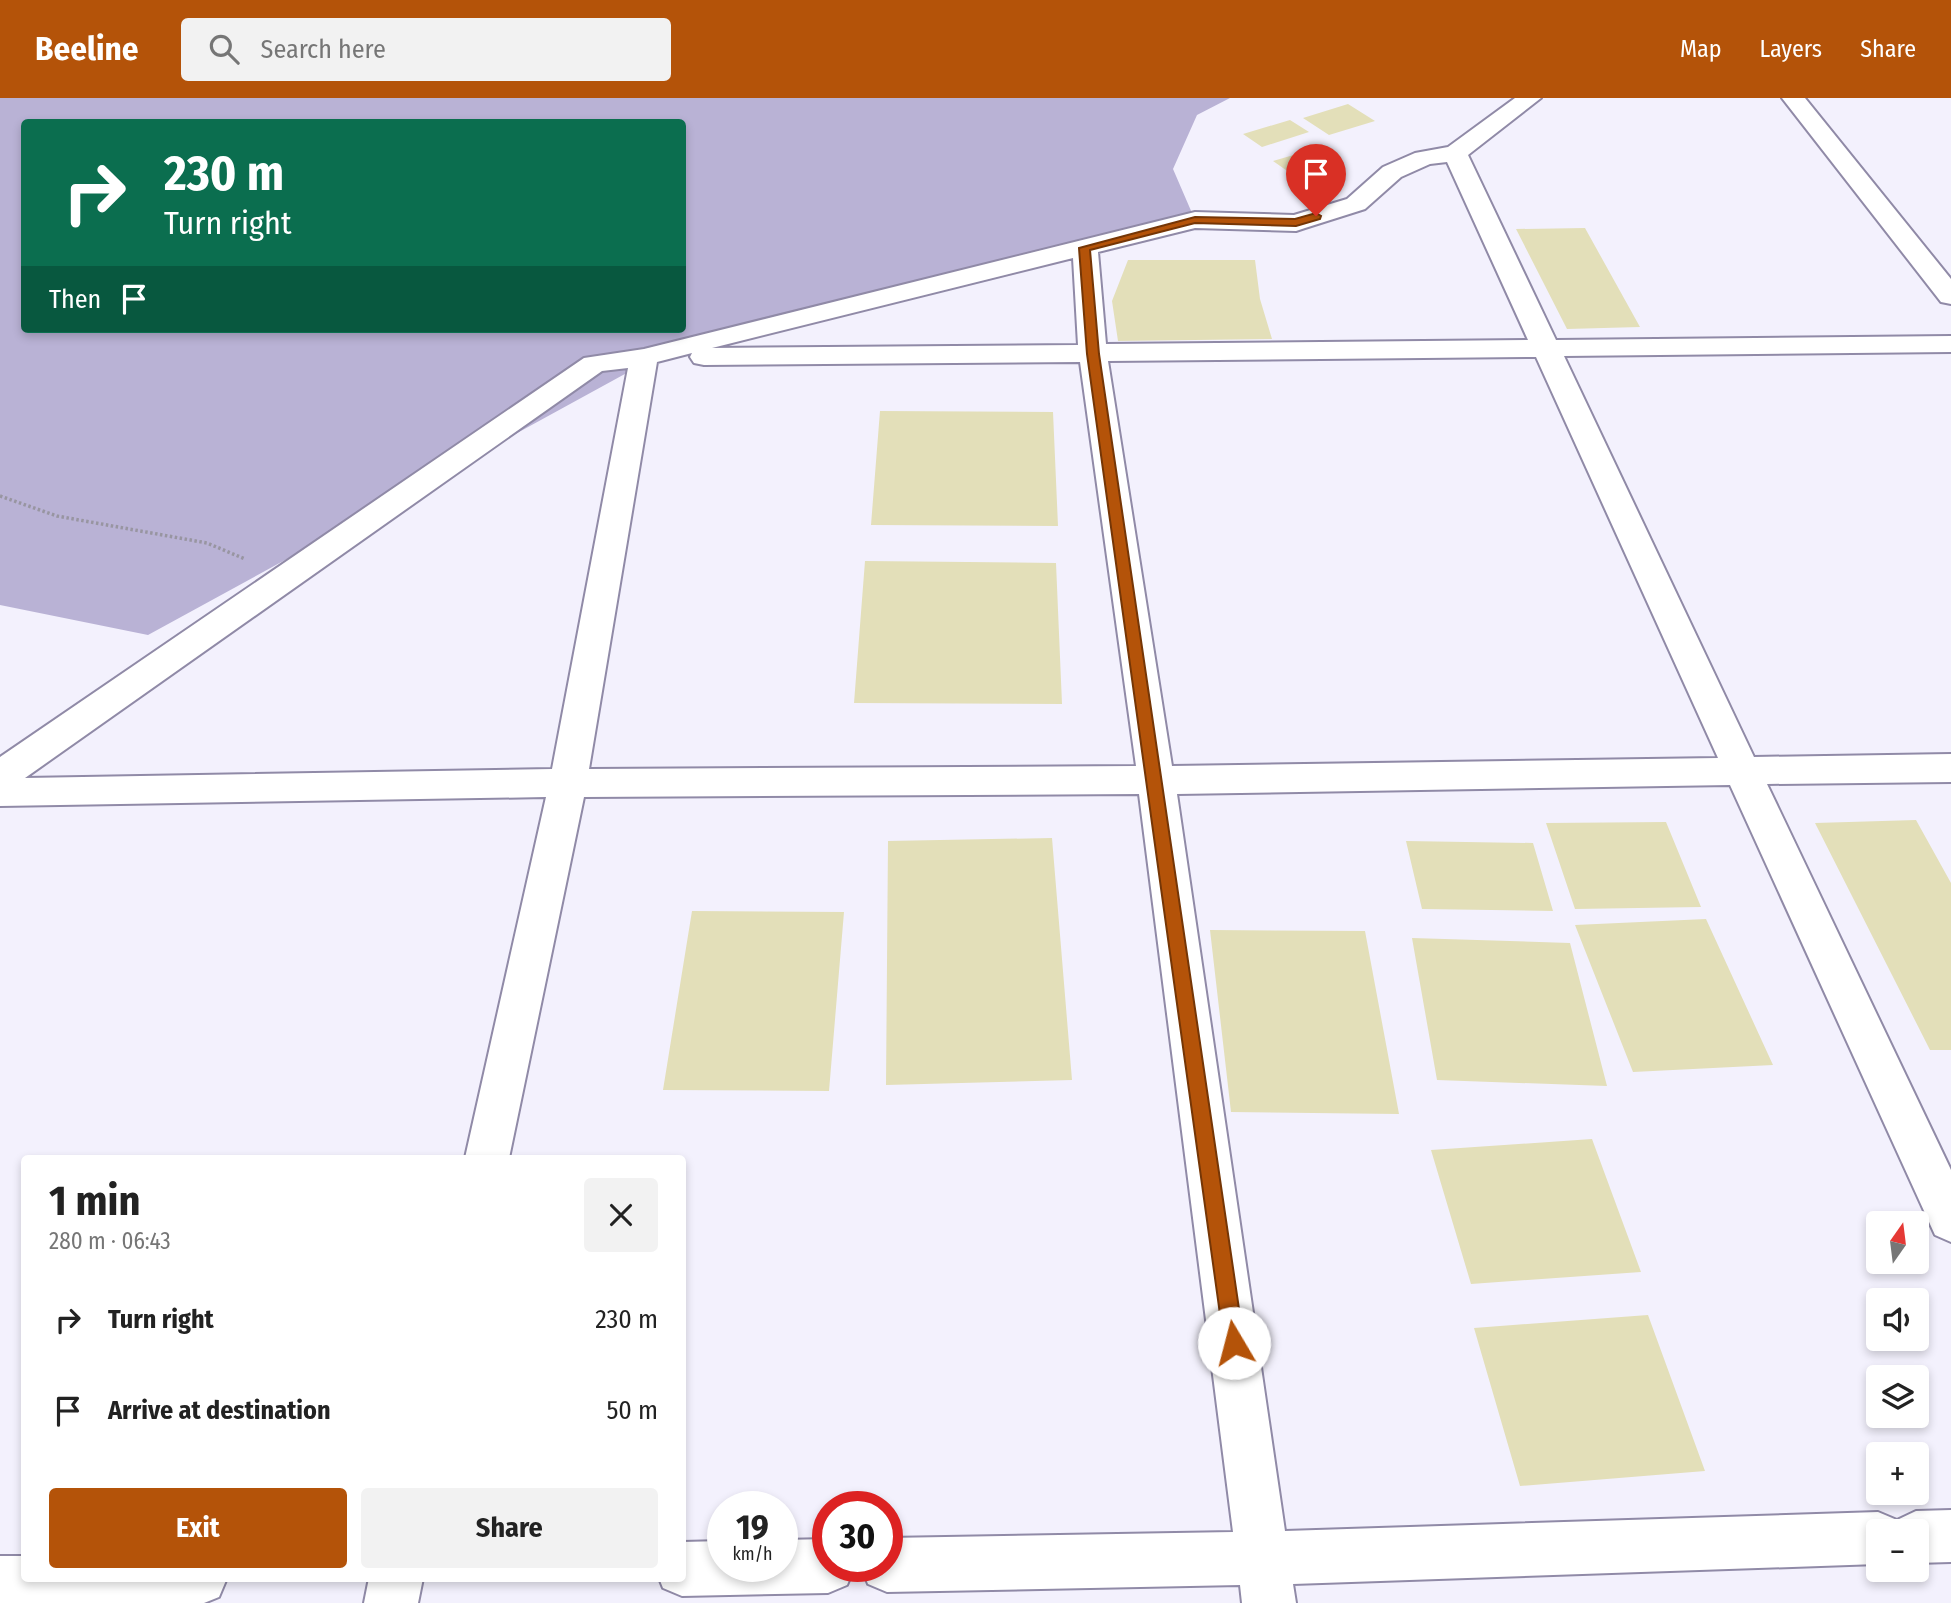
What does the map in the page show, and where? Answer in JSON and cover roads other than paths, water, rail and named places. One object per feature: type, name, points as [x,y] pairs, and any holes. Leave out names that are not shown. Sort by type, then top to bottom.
[{"type":"street","points":[[0,776],[594,364],[644,357],[1195,220],[1296,223],[1356,204],[1392,172],[1424,158],[1455,153],[1530,98]]},
{"type":"street","points":[[1793,98],[1951,296]]},
{"type":"street","points":[[1455,153],[1951,1220]]},
{"type":"street","points":[[1085,248],[1093,354],[1156,780],[1266,1581]]},
{"type":"street","points":[[644,357],[1951,344]]},
{"type":"street","points":[[488,1155],[568,783],[644,357]]},
{"type":"street","points":[[0,792],[568,783],[1156,780],[1743,769],[1951,768]]},
{"type":"street","points":[[1929,1537],[1951,1536]]},
{"type":"street","points":[[903,1566],[1266,1581],[1866,1539]]},
{"type":"street","points":[[686,1569],[812,1566]]},
{"type":"street","points":[[0,1583],[40,1582]]},
{"type":"street","points":[[391,1603],[395,1582]]}]
